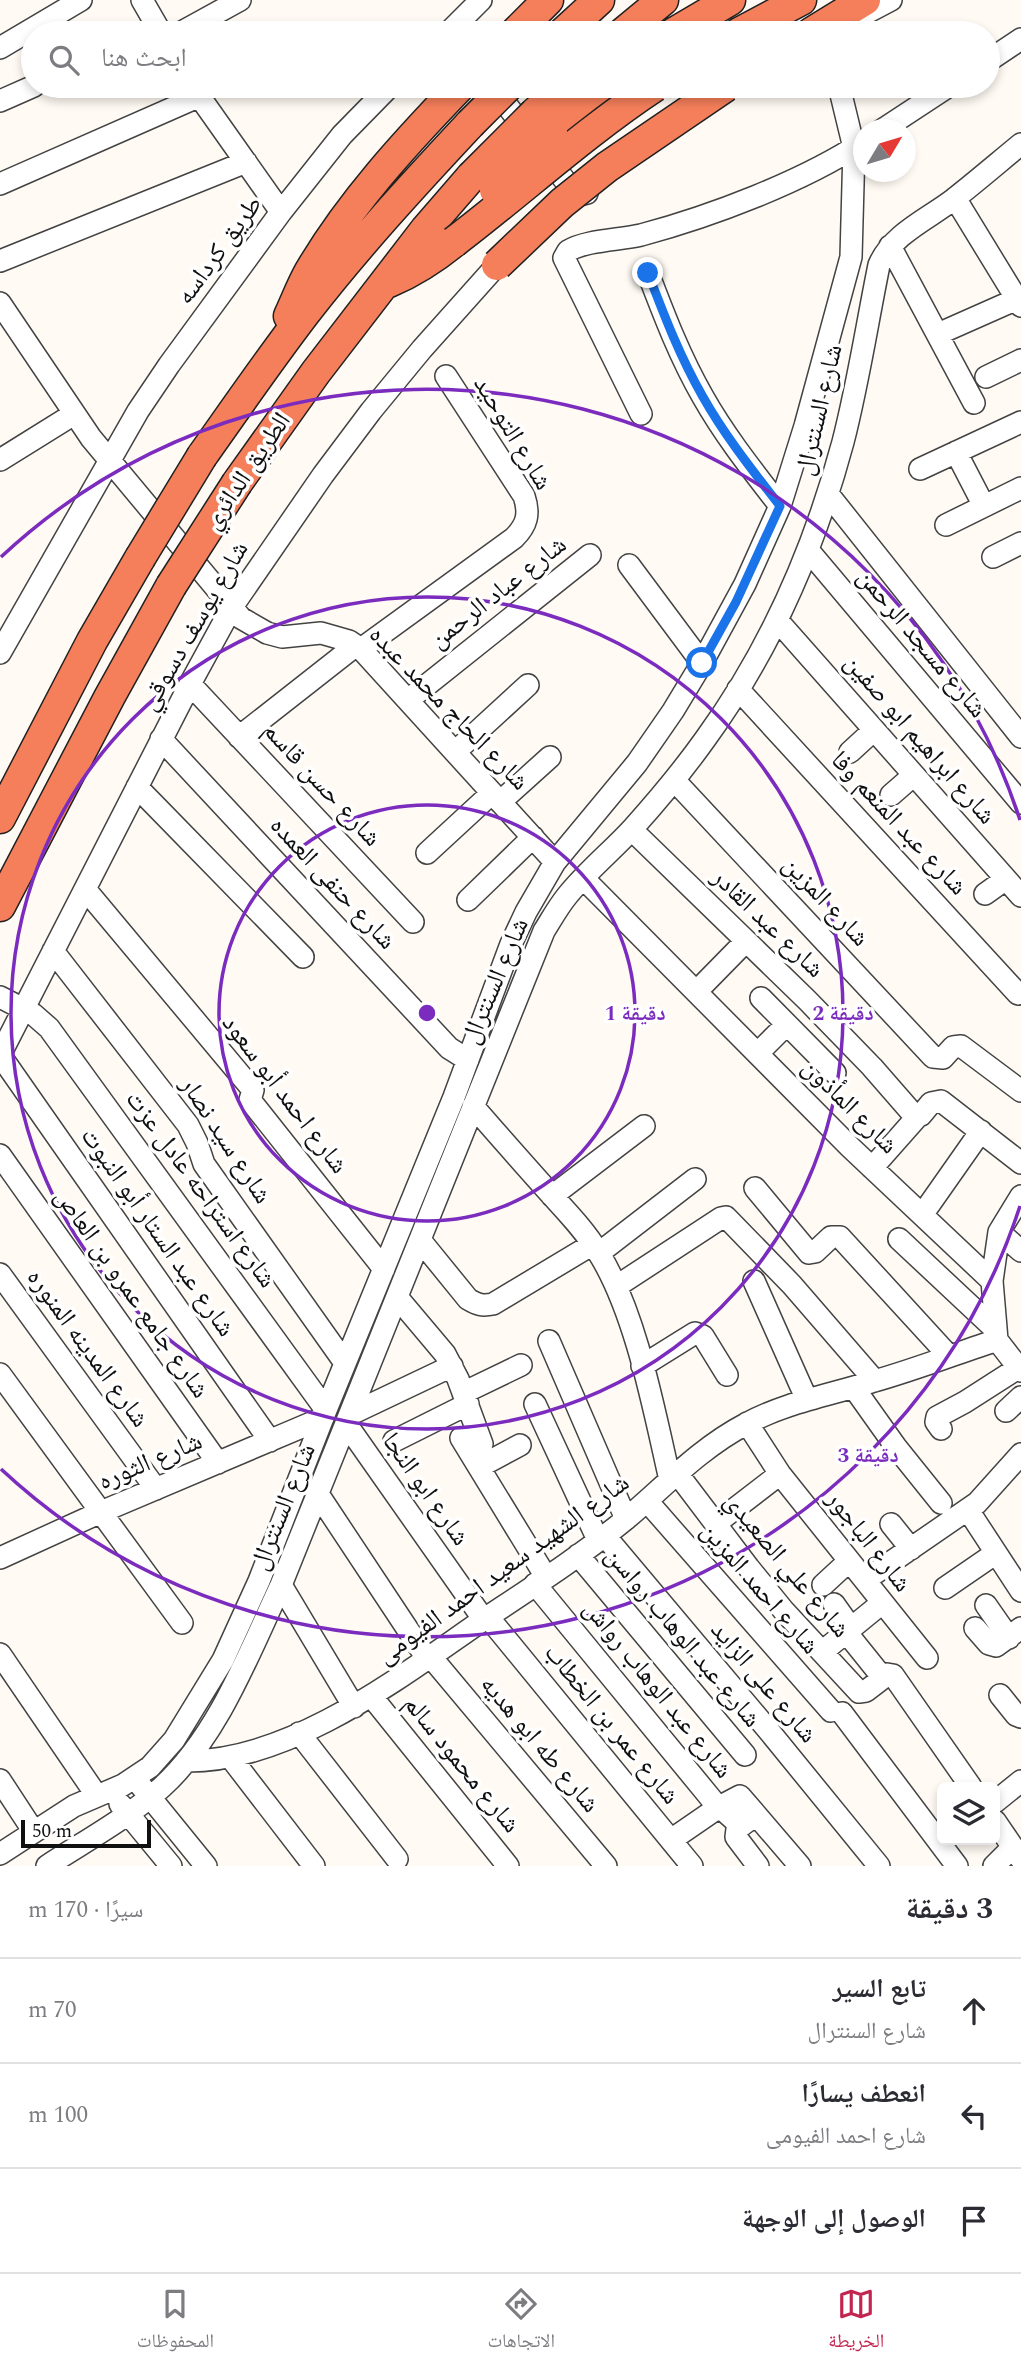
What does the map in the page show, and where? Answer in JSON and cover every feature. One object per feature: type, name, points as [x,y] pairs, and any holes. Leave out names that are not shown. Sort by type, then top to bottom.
[{"type":"highway","points":[[527,21],[548,0]]},
{"type":"highway","points":[[576,21],[599,0]]},
{"type":"highway","points":[[638,21],[663,0]]},
{"type":"highway","points":[[694,21],[730,0]]},
{"type":"highway","points":[[761,21],[802,0]]},
{"type":"highway","points":[[831,21],[865,0]]},
{"type":"highway","points":[[269,360],[308,274],[343,219],[449,98]]},
{"type":"highway","name":"الطريق الدائري","points":[[0,818],[92,641],[202,456],[269,360],[370,234],[497,98]]},
{"type":"highway","name":"الطريق الدائري","points":[[0,906],[171,586],[237,483],[316,372],[426,229],[471,177],[544,122],[558,98]]},
{"type":"highway","points":[[454,242],[544,122],[585,98]]},
{"type":"highway","points":[[386,284],[410,273],[454,242],[639,98]]},
{"type":"highway","points":[[498,265],[562,203],[607,167],[708,98]]},
{"type":"street","points":[[46,21],[81,0]]},
{"type":"street","points":[[142,0],[154,21]]},
{"type":"street","points":[[202,21],[240,0]]},
{"type":"street","points":[[461,21],[481,0]]},
{"type":"street","points":[[851,21],[891,0]]},
{"type":"street","points":[[0,48],[21,36]]},
{"type":"street","points":[[1000,53],[1021,39]]},
{"type":"street","points":[[0,101],[21,92]]},
{"type":"street","points":[[0,184],[181,98]]},
{"type":"street","points":[[201,98],[281,212]]},
{"type":"street","name":"طريق كرداسه","points":[[0,653],[138,411],[169,365],[281,212],[342,135],[378,98]]},
{"type":"street","points":[[501,98],[565,182],[579,195],[591,191],[665,135],[723,98]]},
{"type":"street","name":"شارع السنترال","points":[[843,98],[853,128]]},
{"type":"street","points":[[899,119],[931,98]]},
{"type":"street","points":[[852,245],[887,250],[1021,144]]},
{"type":"street","points":[[641,414],[564,258],[568,251],[639,235],[713,212],[785,183],[853,148]]},
{"type":"street","points":[[0,261],[246,162]]},
{"type":"street","name":"شارع السنترال","points":[[1,1850],[74,1806],[135,1778],[150,1767],[174,1740],[223,1660],[259,1581],[468,1060],[511,944],[549,871],[637,763],[673,711],[736,602],[780,506],[805,426],[852,245],[856,182]]},
{"type":"street","points":[[938,334],[1017,291],[955,198]]},
{"type":"street","points":[[887,250],[938,334],[974,403]]},
{"type":"street","name":"شارع السنترال","points":[[47,1866],[128,1814],[150,1797],[186,1761],[198,1746],[242,1670],[281,1586],[349,1420],[534,951],[566,897],[632,830],[708,736],[738,690],[777,620],[808,550],[828,494],[844,439],[879,265],[887,250]]},
{"type":"street","name":"شارع يوسف دسوقي","points":[[0,1055],[232,607],[315,485],[371,411],[422,349],[498,265]]},
{"type":"street","points":[[648,273],[672,336],[703,397],[739,453],[780,506]]},
{"type":"street","name":"شارع الحاج محمد عبده","points":[[0,303],[74,414],[232,607],[253,627],[267,633],[282,637],[321,633],[335,636],[358,648],[533,837],[549,871],[566,897]]},
{"type":"street","points":[[986,377],[1021,360]]},
{"type":"street","name":"شارع التوحيد","points":[[358,648],[514,538],[527,519],[528,508],[524,496],[446,376]]},
{"type":"street","points":[[0,460],[74,414]]},
{"type":"street","points":[[920,468],[1021,422]]},
{"type":"street","points":[[956,452],[984,506]]},
{"type":"street","points":[[946,525],[1021,488]]},
{"type":"street","points":[[828,494],[1021,737]]},
{"type":"street","points":[[993,558],[1021,543]]},
{"type":"street","name":"شارع مسجد الرحمن","points":[[808,550],[1021,803]]},
{"type":"street","name":"شارع عباد الرحمن","points":[[408,700],[590,555]]},
{"type":"street","points":[[628,565],[702,663]]},
{"type":"street","name":"شارع ابراهيم ابو صفين","points":[[777,620],[1021,896]]},
{"type":"street","points":[[239,737],[358,648]]},
{"type":"street","name":"شارع حسن قاسم","points":[[190,684],[413,922]]},
{"type":"street","points":[[455,752],[528,685]]},
{"type":"street","name":"شارع عبد المنعم وفا","points":[[738,690],[1018,994]]},
{"type":"street","points":[[850,752],[874,730]]},
{"type":"street","name":"شارع حنفى العمده","points":[[161,740],[449,1048],[468,1060]]},
{"type":"street","points":[[426,853],[550,757]]},
{"type":"street","points":[[891,794],[914,775]]},
{"type":"street","name":"شارع المزين","points":[[674,780],[933,1057],[939,1059],[953,1047],[961,1046],[1021,1091]]},
{"type":"street","points":[[137,787],[303,957]]},
{"type":"street","name":"شارع عبد القادر","points":[[632,830],[746,941],[853,1048],[911,1112],[918,1116]]},
{"type":"street","points":[[468,900],[533,837]]},
{"type":"street","name":"شارع المأذون","points":[[583,878],[872,1168],[992,1281]]},
{"type":"street","points":[[985,894],[1006,879]]},
{"type":"street","name":"شارع احمد أبو سعود","points":[[85,889],[253,1090],[250,1100],[384,1269]]},
{"type":"street","points":[[696,992],[746,941]]},
{"type":"street","name":"شارع سيد نصار","points":[[53,951],[188,1125],[204,1164],[345,1363]]},
{"type":"street","name":"شارع استراحه عادل عزت","points":[[0,997],[33,1014],[50,1028],[324,1414]]},
{"type":"street","points":[[761,998],[835,1073]]},
{"type":"street","points":[[758,1053],[786,1025]]},
{"type":"street","name":"شارع عبد الستار أبو النبوت","points":[[0,1055],[270,1441]]},
{"type":"street","points":[[872,1168],[930,1103],[941,1101],[1021,1163]]},
{"type":"street","points":[[473,1107],[596,1249],[617,1286],[674,1476]]},
{"type":"street","points":[[552,1196],[644,1126]]},
{"type":"street","points":[[922,1215],[981,1131]]},
{"type":"street","name":"شارع جامع عمرو بن العاص","points":[[0,1155],[218,1464]]},
{"type":"street","points":[[419,1240],[468,1299],[484,1306],[493,1304],[596,1249],[695,1179]]},
{"type":"street","points":[[755,1188],[808,1253],[815,1252],[831,1237],[840,1237],[949,1356]]},
{"type":"street","points":[[996,1335],[992,1281],[999,1232],[1021,1196]]},
{"type":"street","points":[[617,1286],[721,1218],[730,1219],[792,1285],[875,1381]]},
{"type":"street","points":[[999,1232],[1021,1251]]},
{"type":"street","points":[[899,1239],[996,1335],[1020,1370],[937,1417],[936,1422],[941,1429]]},
{"type":"street","name":"شارع المدينه المنوره","points":[[0,1274],[156,1489]]},
{"type":"street","points":[[754,1281],[807,1400]]},
{"type":"street","points":[[397,1297],[452,1366],[482,1444]]},
{"type":"street","points":[[642,1366],[695,1334],[703,1336],[727,1375]]},
{"type":"street","name":"شارع الشهيد سعيد احمد الفيومى","points":[[186,1761],[231,1758],[299,1733],[363,1702],[578,1555],[626,1519],[710,1445],[747,1423],[807,1400],[854,1388],[949,1356],[996,1335]]},
{"type":"street","points":[[549,1341],[626,1519]]},
{"type":"street","points":[[394,1441],[521,1365]]},
{"type":"street","points":[[349,1420],[452,1366]]},
{"type":"street","points":[[0,1374],[183,1623]]},
{"type":"street","points":[[854,1388],[895,1447],[941,1503]]},
{"type":"street","name":"شارع على الزايد","points":[[536,1404],[565,1469],[601,1538],[769,1731],[879,1866]]},
{"type":"street","name":"شارع الثوره","points":[[0,1558],[270,1441],[324,1414]]},
{"type":"street","name":"شارع ابو النجا","points":[[349,1420],[486,1619]]},
{"type":"street","name":"شارع الباجور","points":[[747,1423],[780,1474],[926,1658]]},
{"type":"street","name":"شارع عبد الوهاب رواش","points":[[461,1438],[540,1580],[719,1807]]},
{"type":"street","points":[[479,1467],[520,1444]]},
{"type":"street","points":[[565,1469],[598,1453]]},
{"type":"street","points":[[865,1580],[983,1498],[1021,1454]]},
{"type":"street","points":[[715,1524],[780,1474]]},
{"type":"street","name":"شارع علي الصعيدي","points":[[674,1476],[821,1652],[858,1690],[866,1691],[883,1678]]},
{"type":"street","name":"شارع طه ابو هديه","points":[[318,1494],[430,1658],[606,1866]]},
{"type":"street","name":"شارع احمد المزين","points":[[647,1501],[837,1712],[957,1866]]},
{"type":"street","points":[[968,1510],[1021,1591]]},
{"type":"street","points":[[891,1524],[911,1549]]},
{"type":"street","points":[[945,1588],[996,1553]]},
{"type":"street","name":"شارع عبد الوهاب رواسن","points":[[578,1555],[745,1755]]},
{"type":"street","points":[[823,1585],[849,1560]]},
{"type":"street","name":"شارع محمود سالم","points":[[281,1586],[363,1702],[509,1866]]},
{"type":"street","points":[[821,1652],[882,1603]]},
{"type":"street","points":[[834,1604],[883,1678],[887,1674],[893,1675],[968,1782]]},
{"type":"street","points":[[975,1628],[993,1645],[1000,1645],[1015,1633],[986,1605]]},
{"type":"street","name":"شارع عمر بن الخطاب","points":[[486,1619],[692,1866]]},
{"type":"street","points":[[0,1654],[103,1793],[128,1814],[171,1866]]},
{"type":"street","points":[[1000,1695],[1016,1715],[1021,1717]]},
{"type":"street","points":[[299,1733],[397,1859]]},
{"type":"street","points":[[231,1758],[314,1866]]},
{"type":"street","points":[[135,1778],[206,1866]]},
{"type":"street","points":[[0,1780],[34,1832]]},
{"type":"street","points":[[1000,1797],[1021,1781]]},
{"type":"street","points":[[671,1840],[738,1797],[747,1813],[800,1866]]},
{"type":"street","points":[[747,1813],[736,1833],[737,1841],[758,1866]]},
{"type":"street","points":[[993,1866],[1017,1853],[1000,1828]]},
{"type":"route","points":[[648,273],[672,336],[703,397],[739,453],[780,506],[736,602],[702,663]]}]
